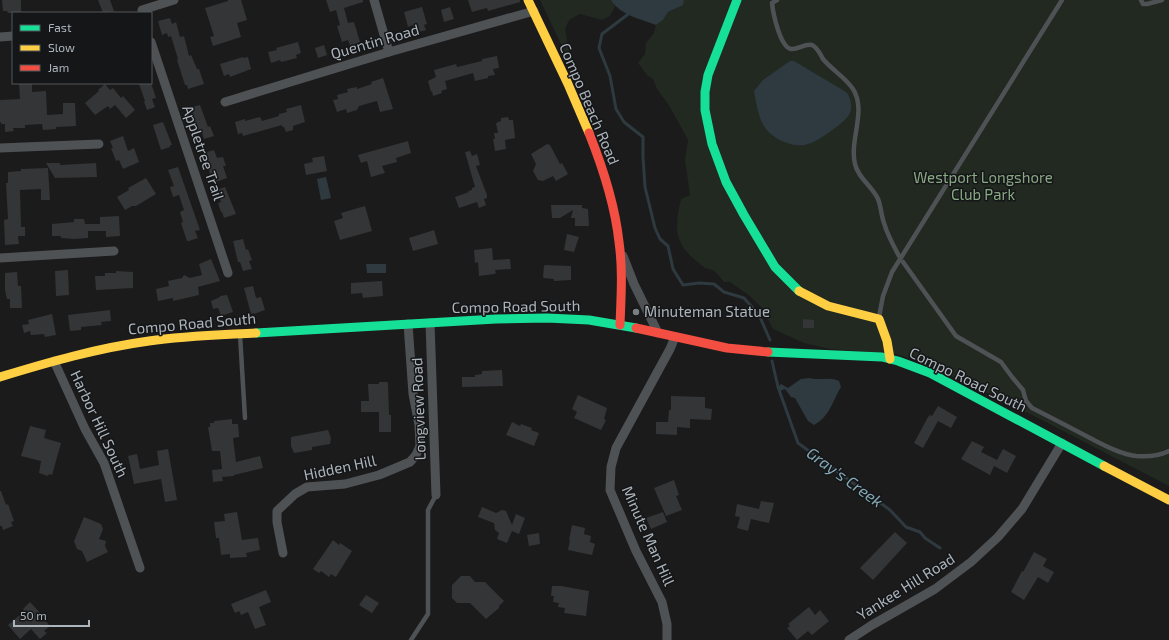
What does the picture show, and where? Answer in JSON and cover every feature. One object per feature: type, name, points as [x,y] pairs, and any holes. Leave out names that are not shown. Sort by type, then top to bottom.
[{"type":"street","points":[[139,0],[142,11],[174,0]]},
{"type":"street","points":[[374,0],[389,52]]},
{"type":"street","name":"Compo Beach Road","points":[[528,0],[578,105],[598,157],[611,200],[619,245],[621,289],[620,325]]},
{"type":"street","points":[[737,0],[708,75],[705,92],[705,110],[712,144],[726,182],[775,267],[801,293],[828,306],[879,319],[890,359]]},
{"type":"street","name":"Quentin Road","points":[[225,102],[389,52],[534,11]]},
{"type":"street","points":[[0,37],[12,36]]},
{"type":"street","name":"Appletree Trail","points":[[152,45],[228,273]]},
{"type":"street","points":[[0,148],[98,144]]},
{"type":"street","name":"Compo Beach Road","points":[[619,245],[634,284],[658,333]]},
{"type":"street","points":[[0,258],[114,251]]},
{"type":"street","name":"Compo Road South","points":[[0,377],[104,348],[180,337],[547,318],[589,320],[620,325],[727,348],[873,356],[909,364],[930,373],[1169,500]]},
{"type":"street","name":"Longview Road","points":[[430,323],[436,495]]},
{"type":"street","name":"Hidden Hill","points":[[283,553],[277,522],[277,510],[295,494],[307,488],[345,484],[380,475],[410,462],[416,455],[420,446],[419,425],[413,394],[408,324]]},
{"type":"street","name":"Minute Man Hill","points":[[667,640],[667,624],[662,602],[636,551],[610,490],[611,467],[616,448],[670,349],[675,337]]},
{"type":"street","name":"Harbor Hill South","points":[[54,361],[85,429],[104,463],[140,568]]},
{"type":"street","name":"Yankee Hill Road","points":[[849,640],[872,624],[935,589],[971,562],[998,537],[1022,510],[1062,443]]},
{"type":"lane","points":[[777,0],[772,3],[772,10],[786,46],[791,49],[807,45],[818,50],[826,62],[852,87],[856,93],[858,114],[855,164],[860,174],[879,200],[884,222],[899,256]]},
{"type":"lane","points":[[879,319],[883,296],[892,272],[1062,0]]},
{"type":"lane","points":[[1141,0],[1143,4],[1147,4],[1162,0]]},
{"type":"lane","points":[[903,262],[956,336],[1001,362],[1012,378],[1023,390],[1026,401],[1032,408],[1122,452],[1136,456],[1152,456],[1161,455],[1169,451]]},
{"type":"lane","points":[[240,333],[245,418]]},
{"type":"lane","points":[[411,640],[428,614],[428,510],[436,495]]},
{"type":"green space","points":[[540,0],[612,0],[615,7],[610,16],[602,20],[580,14],[569,20],[565,29],[572,67]]},
{"type":"green space","name":"Westport Longshore Club Park","points":[[684,0],[1169,0],[1169,486],[1040,419],[927,364],[896,354],[830,349],[804,343],[773,329],[762,308],[750,296],[730,282],[724,282],[714,271],[705,268],[687,253],[679,238],[677,221],[681,199],[690,195],[685,160],[688,140],[670,107],[657,89],[653,79],[647,75],[638,63],[645,54],[646,43],[654,33],[656,25],[663,20],[668,12],[682,5]]},
{"type":"shaded area","points":[[611,0],[684,0],[683,5],[668,12],[663,20],[656,25],[625,13]]},
{"type":"shaded area","points":[[790,61],[794,61],[846,92],[851,103],[851,109],[846,119],[828,133],[809,144],[804,145],[793,145],[781,141],[767,130],[760,118],[754,91],[763,80]]},
{"type":"shaded area","points":[[326,177],[331,198],[321,200],[317,179]]},
{"type":"shaded area","points":[[366,264],[386,264],[386,273],[367,273]]},
{"type":"shaded area","points":[[809,378],[836,380],[839,381],[841,387],[827,413],[814,425],[808,421],[795,398],[791,397],[785,389],[780,391],[778,387],[781,384],[788,388],[801,379]]},
{"type":"building","points":[[2,0],[21,0],[21,12],[8,13],[7,11],[3,11]]},
{"type":"building","points":[[98,0],[110,0],[114,11],[103,12]]},
{"type":"building","points":[[228,0],[241,0],[247,20],[237,23],[241,37],[213,46],[210,37],[214,36],[205,8]]},
{"type":"building","points":[[326,0],[363,0],[363,2],[344,8],[348,23],[354,22],[360,42],[350,46],[348,40],[342,42],[337,26],[340,25],[336,10],[330,12]]},
{"type":"building","points":[[468,0],[520,0],[520,2],[488,11],[487,8],[472,12]]},
{"type":"building","points":[[422,7],[427,24],[424,25],[426,30],[415,33],[413,25],[408,27],[404,12]]},
{"type":"building","points":[[450,7],[454,19],[444,22],[441,10]]},
{"type":"building","points":[[170,18],[172,24],[176,22],[180,37],[184,36],[189,56],[191,55],[197,69],[199,69],[204,84],[188,89],[187,85],[185,85],[171,36],[168,37],[167,33],[162,35],[158,21]]},
{"type":"building","points":[[298,42],[301,53],[296,55],[297,58],[281,62],[280,60],[271,63],[268,52],[277,50],[276,48]]},
{"type":"building","points":[[324,45],[327,55],[318,58],[315,48]]},
{"type":"building","points":[[497,56],[499,68],[493,69],[495,75],[475,81],[473,73],[445,81],[447,89],[441,91],[442,93],[433,96],[428,81],[436,77],[434,70],[456,64],[457,67]]},
{"type":"building","points":[[243,57],[248,57],[251,69],[230,77],[229,74],[224,76],[220,64]]},
{"type":"building","points":[[383,78],[393,109],[380,112],[377,101],[359,106],[357,110],[347,113],[346,109],[337,112],[333,100],[338,99],[337,95],[348,92],[347,89],[357,87],[357,89],[372,84],[371,82]]},
{"type":"building","points":[[19,84],[32,84],[32,92],[46,91],[47,115],[63,114],[63,103],[75,103],[76,126],[56,127],[56,129],[43,130],[42,124],[25,125],[25,128],[13,128],[14,131],[5,132],[5,124],[1,124],[0,122],[0,100],[20,99]]},
{"type":"building","points":[[105,84],[110,90],[113,88],[121,98],[123,96],[135,110],[126,118],[115,105],[110,109],[108,106],[95,115],[85,103]]},
{"type":"building","points":[[139,84],[151,84],[156,98],[152,99],[155,107],[147,110]]},
{"type":"building","points":[[200,105],[208,127],[210,126],[214,136],[204,139],[201,130],[196,132],[190,114],[194,112],[192,107]]},
{"type":"building","points":[[301,105],[305,122],[293,126],[293,130],[286,132],[282,125],[243,136],[242,133],[238,134],[235,122],[260,117],[262,121],[287,112],[286,109]]},
{"type":"building","points":[[508,117],[509,120],[513,120],[515,138],[505,140],[506,149],[495,151],[493,139],[495,139],[494,133],[498,133],[496,123],[501,121],[501,118]]},
{"type":"building","points":[[163,122],[172,145],[161,150],[153,125]]},
{"type":"building","points":[[123,136],[128,151],[134,148],[139,162],[123,169],[119,160],[116,161],[110,141]]},
{"type":"building","points":[[408,141],[411,153],[396,158],[397,162],[382,166],[385,173],[371,177],[367,161],[361,163],[358,155]]},
{"type":"building","points":[[547,144],[550,145],[560,164],[562,163],[568,174],[556,181],[553,176],[543,181],[538,180],[533,171],[536,164],[531,154]]},
{"type":"building","points":[[214,150],[217,158],[223,157],[226,166],[223,166],[227,178],[216,182],[213,173],[210,174],[204,153]]},
{"type":"building","points":[[470,151],[472,156],[477,154],[480,165],[476,166],[487,195],[487,198],[484,199],[486,205],[479,208],[477,202],[459,208],[455,197],[469,192],[468,191],[475,187],[465,152]]},
{"type":"building","points":[[324,156],[327,171],[306,175],[304,164],[313,162],[312,158]]},
{"type":"building","points":[[46,163],[60,163],[60,165],[96,163],[97,177],[55,178]]},
{"type":"building","points":[[178,167],[200,230],[195,231],[198,238],[189,241],[187,241],[181,223],[183,222],[180,212],[184,210],[179,195],[173,197],[170,187],[174,186],[168,170]]},
{"type":"building","points":[[48,168],[50,200],[41,200],[41,189],[20,190],[21,227],[25,227],[25,236],[18,236],[19,244],[5,245],[4,220],[8,219],[6,183],[8,183],[8,172],[21,171],[21,169]]},
{"type":"building","points":[[146,178],[156,194],[136,206],[132,206],[125,210],[117,197],[129,190],[128,188]]},
{"type":"building","points":[[225,187],[236,214],[224,218],[218,203],[221,202],[217,190]]},
{"type":"building","points":[[551,205],[582,205],[582,208],[588,209],[589,226],[575,226],[575,218],[571,218],[573,210],[560,218],[552,218]]},
{"type":"building","points":[[365,206],[372,231],[340,240],[334,221],[343,218],[341,213]]},
{"type":"building","points":[[119,216],[120,236],[106,237],[106,231],[88,231],[88,238],[74,239],[61,238],[61,236],[52,236],[52,224],[74,222],[74,219],[84,219],[85,224],[100,224],[100,217]]},
{"type":"building","points":[[434,230],[438,244],[413,251],[409,238]]},
{"type":"building","points":[[567,234],[579,237],[574,252],[564,250]]},
{"type":"building","points":[[243,239],[246,250],[248,249],[252,260],[249,261],[252,269],[243,271],[240,262],[238,262],[233,241]]},
{"type":"building","points":[[492,248],[493,260],[510,259],[511,269],[495,270],[496,273],[494,274],[479,276],[478,262],[475,263],[474,250]]},
{"type":"building","points":[[211,259],[220,281],[198,287],[199,295],[173,301],[173,298],[158,301],[156,289],[169,286],[168,281],[182,278],[184,275],[190,278],[202,275],[199,264]]},
{"type":"building","points":[[545,265],[571,266],[571,280],[554,281],[554,279],[544,278]]},
{"type":"building","points":[[68,270],[69,295],[56,296],[55,271]]},
{"type":"building","points":[[116,271],[133,272],[133,288],[96,290],[95,276],[105,276],[105,273],[116,273]]},
{"type":"building","points":[[17,272],[18,286],[21,286],[22,308],[10,308],[10,299],[7,299],[5,290],[5,273]]},
{"type":"building","points":[[382,281],[383,296],[363,298],[362,293],[351,294],[351,283]]},
{"type":"building","points":[[253,286],[256,298],[261,297],[265,310],[251,314],[244,288]]},
{"type":"building","points":[[227,295],[233,312],[221,316],[218,308],[213,309],[211,301],[220,296]]},
{"type":"building","points":[[110,310],[111,321],[101,322],[102,325],[81,327],[81,330],[70,331],[68,315]]},
{"type":"building","points":[[52,314],[56,335],[45,337],[44,334],[31,335],[30,331],[24,333],[22,325],[29,324],[28,320]]},
{"type":"building","points":[[803,319],[814,320],[814,328],[803,328]]},
{"type":"building","points":[[502,370],[503,386],[462,387],[462,377],[475,377],[475,375],[482,374],[482,371]]},
{"type":"building","points":[[379,382],[388,383],[391,432],[379,432],[379,412],[361,412],[361,401],[369,401],[368,384],[379,384]]},
{"type":"building","points":[[578,395],[607,408],[604,419],[606,420],[601,430],[574,418],[577,412],[572,409]]},
{"type":"building","points":[[671,396],[705,397],[705,408],[712,409],[711,420],[690,419],[690,428],[677,427],[677,435],[656,434],[656,422],[668,422],[669,410],[671,410]]},
{"type":"building","points":[[938,406],[957,417],[951,428],[938,421],[923,448],[914,443],[928,417],[930,415],[932,416]]},
{"type":"building","points":[[232,419],[232,424],[238,424],[239,437],[233,438],[236,462],[260,456],[263,468],[234,476],[222,477],[223,481],[213,482],[212,470],[222,469],[220,451],[212,451],[208,427],[210,427],[210,423],[214,423],[214,421]]},
{"type":"building","points":[[512,422],[520,426],[521,424],[532,428],[531,430],[539,433],[534,446],[506,435]]},
{"type":"building","points":[[30,426],[46,430],[44,438],[61,443],[52,475],[49,474],[48,476],[39,473],[41,461],[21,456]]},
{"type":"building","points":[[328,430],[331,438],[330,444],[312,447],[312,450],[294,453],[291,446],[291,437]]},
{"type":"building","points":[[972,441],[984,447],[981,452],[997,460],[1003,449],[1016,456],[1007,473],[994,466],[990,475],[961,459]]},
{"type":"building","points":[[168,449],[177,500],[165,502],[161,479],[134,484],[128,456],[137,454],[140,469],[159,465],[157,451]]},
{"type":"building","points":[[674,480],[679,495],[676,496],[682,510],[666,516],[654,488]]},
{"type":"building","points":[[0,491],[6,505],[8,504],[14,521],[11,522],[13,526],[3,530],[2,526],[0,526]]},
{"type":"building","points":[[761,501],[774,503],[769,523],[751,519],[748,531],[737,528],[740,517],[735,516],[737,504],[759,509]]},
{"type":"building","points":[[482,507],[496,513],[502,510],[506,511],[512,525],[516,514],[525,518],[519,534],[512,531],[507,543],[497,539],[499,533],[495,530],[494,523],[478,517]]},
{"type":"building","points":[[237,512],[242,540],[258,538],[260,550],[246,553],[247,557],[230,558],[230,554],[221,555],[219,538],[216,538],[214,522],[225,521],[224,514]]},
{"type":"building","points":[[663,512],[667,522],[651,529],[646,518]]},
{"type":"building","points":[[84,517],[101,524],[103,529],[99,539],[106,541],[105,546],[108,552],[87,562],[82,551],[77,549],[74,541]]},
{"type":"building","points":[[572,525],[585,528],[584,534],[591,536],[590,542],[595,544],[592,555],[568,550]]},
{"type":"building","points":[[895,532],[907,543],[873,580],[860,568]]},
{"type":"building","points":[[539,533],[540,544],[529,546],[527,535]]},
{"type":"building","points":[[333,540],[339,545],[340,543],[352,551],[336,577],[331,574],[329,577],[321,571],[319,573],[313,569]]},
{"type":"building","points":[[1034,552],[1047,559],[1043,566],[1054,572],[1048,583],[1038,577],[1024,600],[1011,592]]},
{"type":"building","points":[[461,576],[470,576],[475,582],[485,582],[504,601],[499,608],[486,619],[470,603],[457,603],[452,598],[452,585]]},
{"type":"building","points":[[552,586],[561,586],[589,591],[586,616],[564,613],[565,608],[558,607],[559,603],[553,602],[554,596],[551,596]]},
{"type":"building","points":[[266,590],[271,602],[259,607],[266,625],[255,629],[248,612],[241,615],[239,611],[235,613],[231,604]]},
{"type":"building","points":[[366,595],[379,603],[372,613],[359,605]]},
{"type":"building","points":[[30,602],[50,626],[44,631],[47,633],[40,639],[31,629],[20,639],[8,625],[20,615],[20,613],[24,610],[23,609]]},
{"type":"building","points":[[809,607],[815,615],[820,610],[829,621],[812,635],[808,631],[797,640],[787,628],[790,626],[788,624]]},
{"type":"waterway","name":"Gray's Creek","points":[[631,12],[602,34],[599,48],[610,76],[616,109],[624,122],[643,137],[645,187],[655,228],[660,239],[668,246],[673,269],[683,285],[699,283],[714,284],[724,292],[744,298],[759,315],[770,340]]},
{"type":"waterway","name":"Gray's Creek","points":[[772,361],[778,387],[798,443],[890,510],[906,527],[920,532],[925,538],[940,548]]},
{"type":"traffic: fast","points":[[737,0],[708,75],[705,92],[705,110],[712,144],[726,182],[744,215],[775,267],[799,291]]},
{"type":"traffic: fast","points":[[256,333],[496,319],[547,318],[589,320],[636,328]]},
{"type":"traffic: fast","points":[[768,352],[882,357],[898,361],[930,373],[1104,466]]},
{"type":"traffic: slow","points":[[528,0],[568,84],[589,133]]},
{"type":"traffic: slow","points":[[799,291],[828,306],[879,319],[887,341],[890,359]]},
{"type":"traffic: slow","points":[[0,377],[111,347],[175,338],[256,333]]},
{"type":"traffic: slow","points":[[1104,466],[1169,500]]},
{"type":"traffic: jam","points":[[589,133],[608,187],[615,214],[621,273],[620,325]]},
{"type":"traffic: jam","points":[[636,328],[727,348],[768,352]]},
{"type":"place","name":"Minuteman Statue","points":[[636,312]]}]
